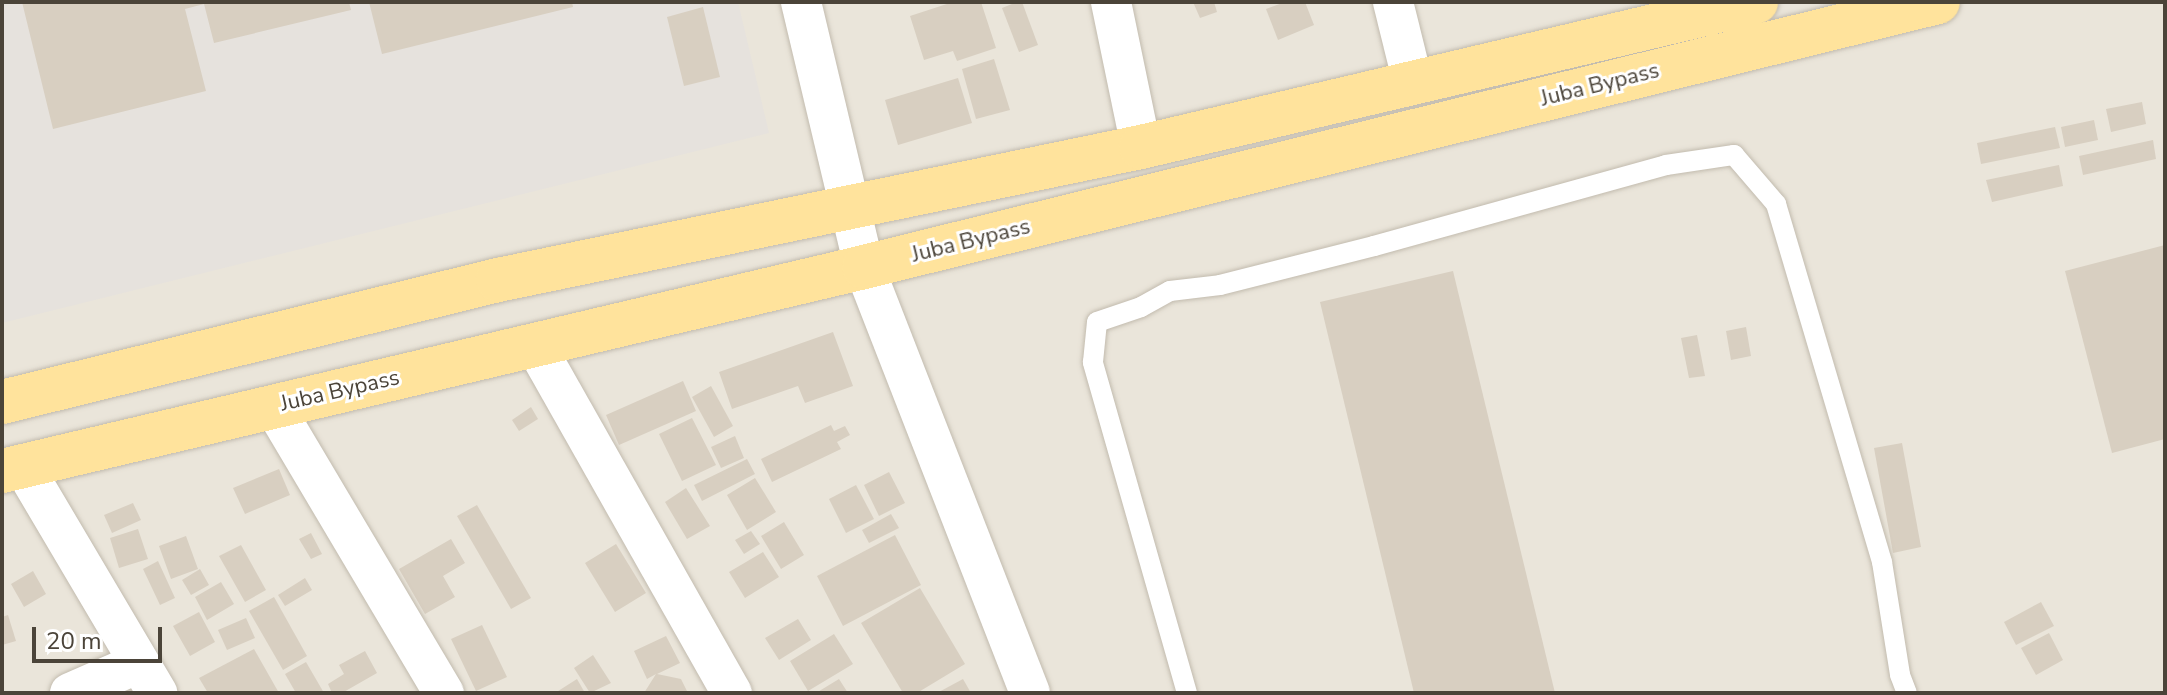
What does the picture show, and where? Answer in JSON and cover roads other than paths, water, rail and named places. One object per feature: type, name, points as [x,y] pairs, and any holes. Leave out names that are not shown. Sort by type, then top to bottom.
[{"type":"main road","name":"Juba Bypass","points":[[2,402],[498,280],[1141,147],[1413,83],[1665,13],[1756,2]]},
{"type":"main road","name":"Juba Bypass","points":[[13,469],[864,267],[1938,2]]},
{"type":"street","points":[[801,2],[864,267],[1030,693]]},
{"type":"street","points":[[1111,2],[1141,147]]},
{"type":"street","points":[[1393,2],[1413,83]]},
{"type":"street","points":[[535,345],[732,693]]},
{"type":"street","points":[[274,407],[444,693]]},
{"type":"street","points":[[13,469],[148,678],[70,693]]},
{"type":"lane","points":[[1187,693],[1093,362],[1097,322],[1141,307],[1170,291],[1220,285],[1374,246],[1666,165],[1734,155],[1776,204],[1882,562],[1900,675],[1907,693]]}]
